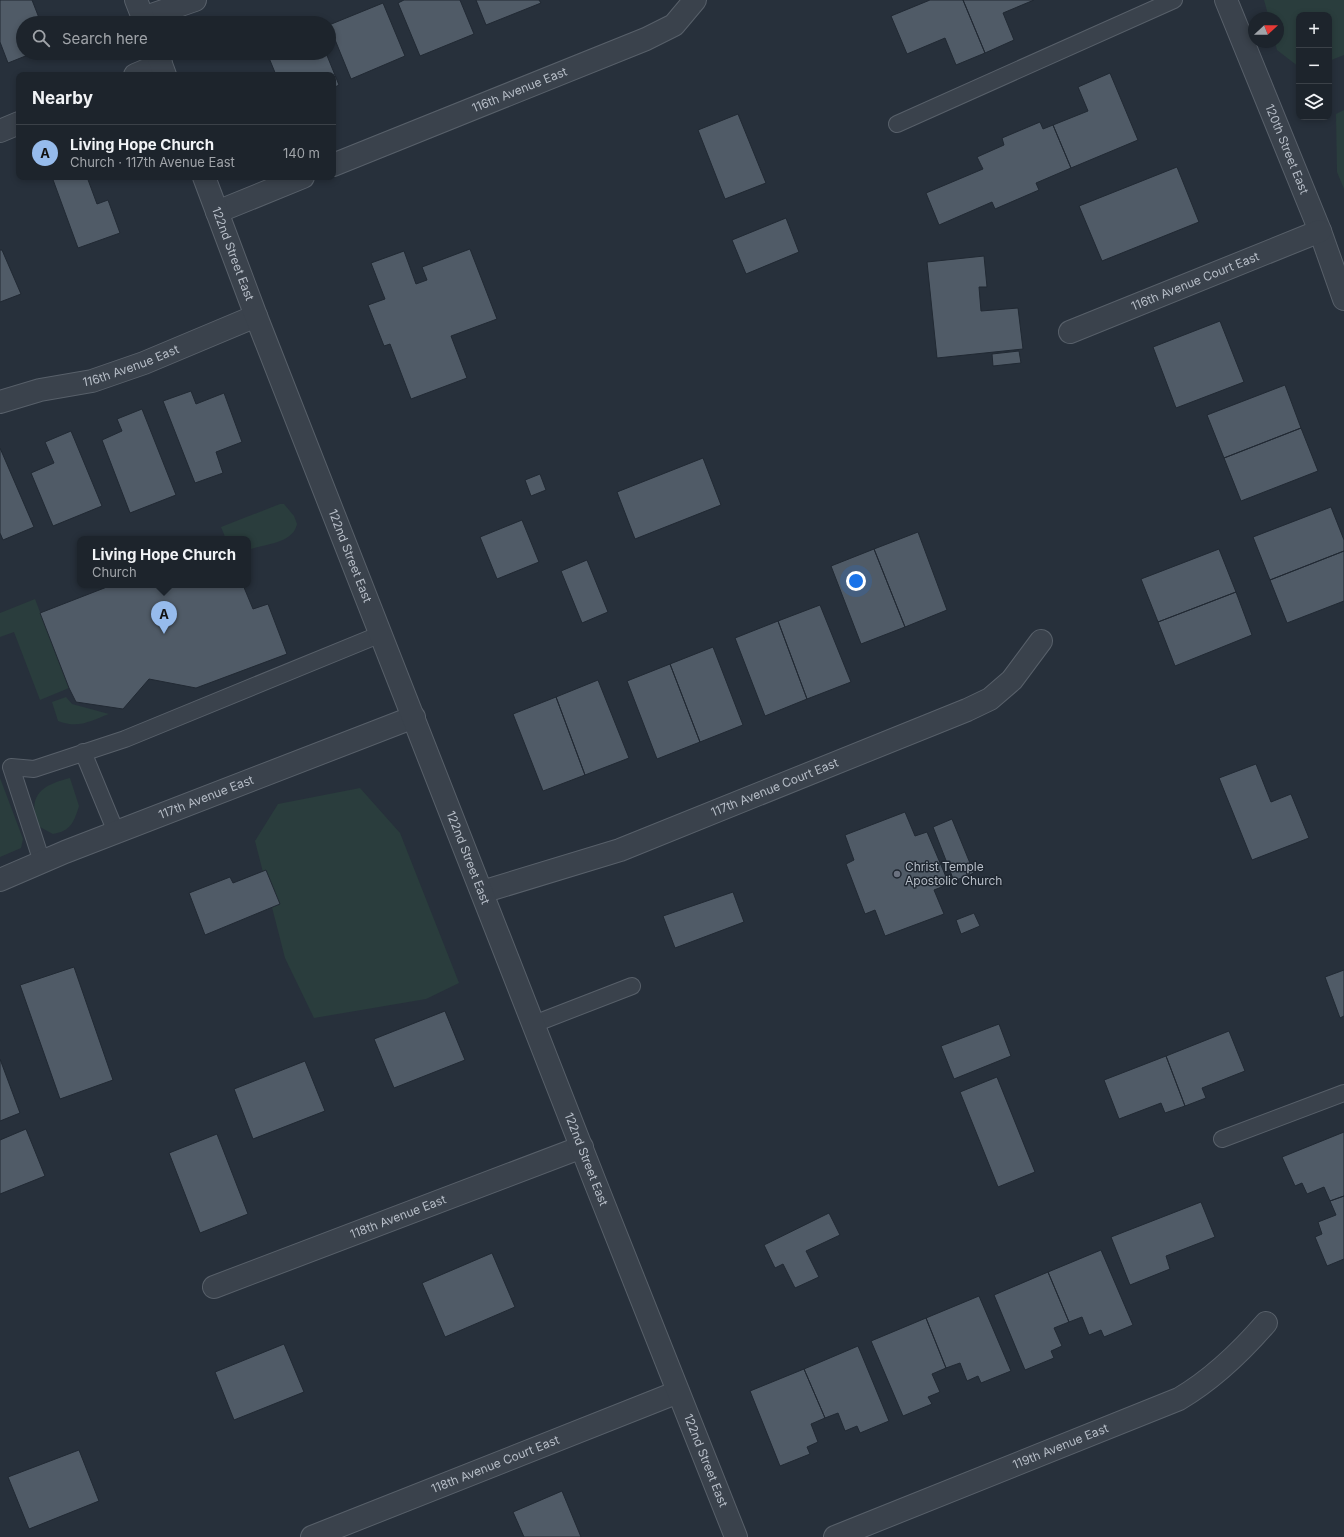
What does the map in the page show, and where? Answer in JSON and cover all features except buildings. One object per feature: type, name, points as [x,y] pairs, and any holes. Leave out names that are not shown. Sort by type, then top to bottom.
[{"type":"street","points":[[142,14],[195,0]]},
{"type":"street","name":"116th Avenue East","points":[[336,164],[646,39],[674,25],[695,0]]},
{"type":"street","name":"120th Street East","points":[[1226,0],[1320,231],[1344,299]]},
{"type":"street","points":[[142,72],[161,64]]},
{"type":"street","points":[[0,131],[16,124]]},
{"type":"street","name":"122nd Street East","points":[[205,180],[256,316],[736,1537]]},
{"type":"street","points":[[217,212],[296,180]]},
{"type":"street","name":"116th Avenue Court East","points":[[1070,332],[1320,231]]},
{"type":"street","name":"116th Avenue East","points":[[0,402],[40,390],[92,381],[144,363],[256,316]]},
{"type":"street","name":"117th Avenue Court East","points":[[482,892],[620,850],[968,710],[990,699],[1012,680],[1041,641]]},
{"type":"street","name":"117th Avenue East","points":[[0,880],[116,832],[414,717]]},
{"type":"street","name":"118th Avenue East","points":[[214,1287],[582,1147]]},
{"type":"street","name":"119th Avenue East","points":[[835,1537],[1179,1399],[1203,1385],[1241,1351],[1266,1323]]},
{"type":"street","name":"118th Avenue Court East","points":[[312,1537],[678,1392]]},
{"type":"lane","points":[[897,124],[1174,0]]},
{"type":"lane","points":[[42,862],[11,767],[34,768],[125,739],[381,634]]},
{"type":"lane","points":[[83,752],[116,832]]},
{"type":"lane","points":[[534,1024],[632,986]]},
{"type":"lane","points":[[1222,1139],[1344,1093]]},
{"type":"shaded area","points":[[1264,0],[1344,0],[1344,55],[1332,60],[1332,12],[1296,12],[1296,65],[1276,48],[1284,48],[1284,12],[1267,12]]},
{"type":"shaded area","points":[[1344,110],[1344,189],[1337,172],[1336,114]]},
{"type":"shaded area","points":[[280,504],[284,504],[294,516],[297,524],[290,536],[277,542],[251,549],[251,536],[225,536],[221,527]]},
{"type":"shaded area","points":[[35,599],[69,688],[40,700],[14,632],[0,637],[0,613]]},
{"type":"shaded area","points":[[66,697],[72,704],[109,714],[78,724],[58,721],[52,702]]},
{"type":"shaded area","points":[[0,778],[23,839],[21,848],[0,857]]},
{"type":"shaded area","points":[[70,778],[79,806],[71,825],[64,831],[53,834],[38,826],[34,806],[36,799],[39,793],[45,788]]},
{"type":"shaded area","points":[[360,788],[400,833],[459,983],[426,999],[314,1018],[285,958],[255,841],[278,804]]},
{"type":"place","name":"Living Hope Church","points":[[164,634]]},
{"type":"place","name":"Christ Temple Apostolic Church","points":[[897,874]]}]
